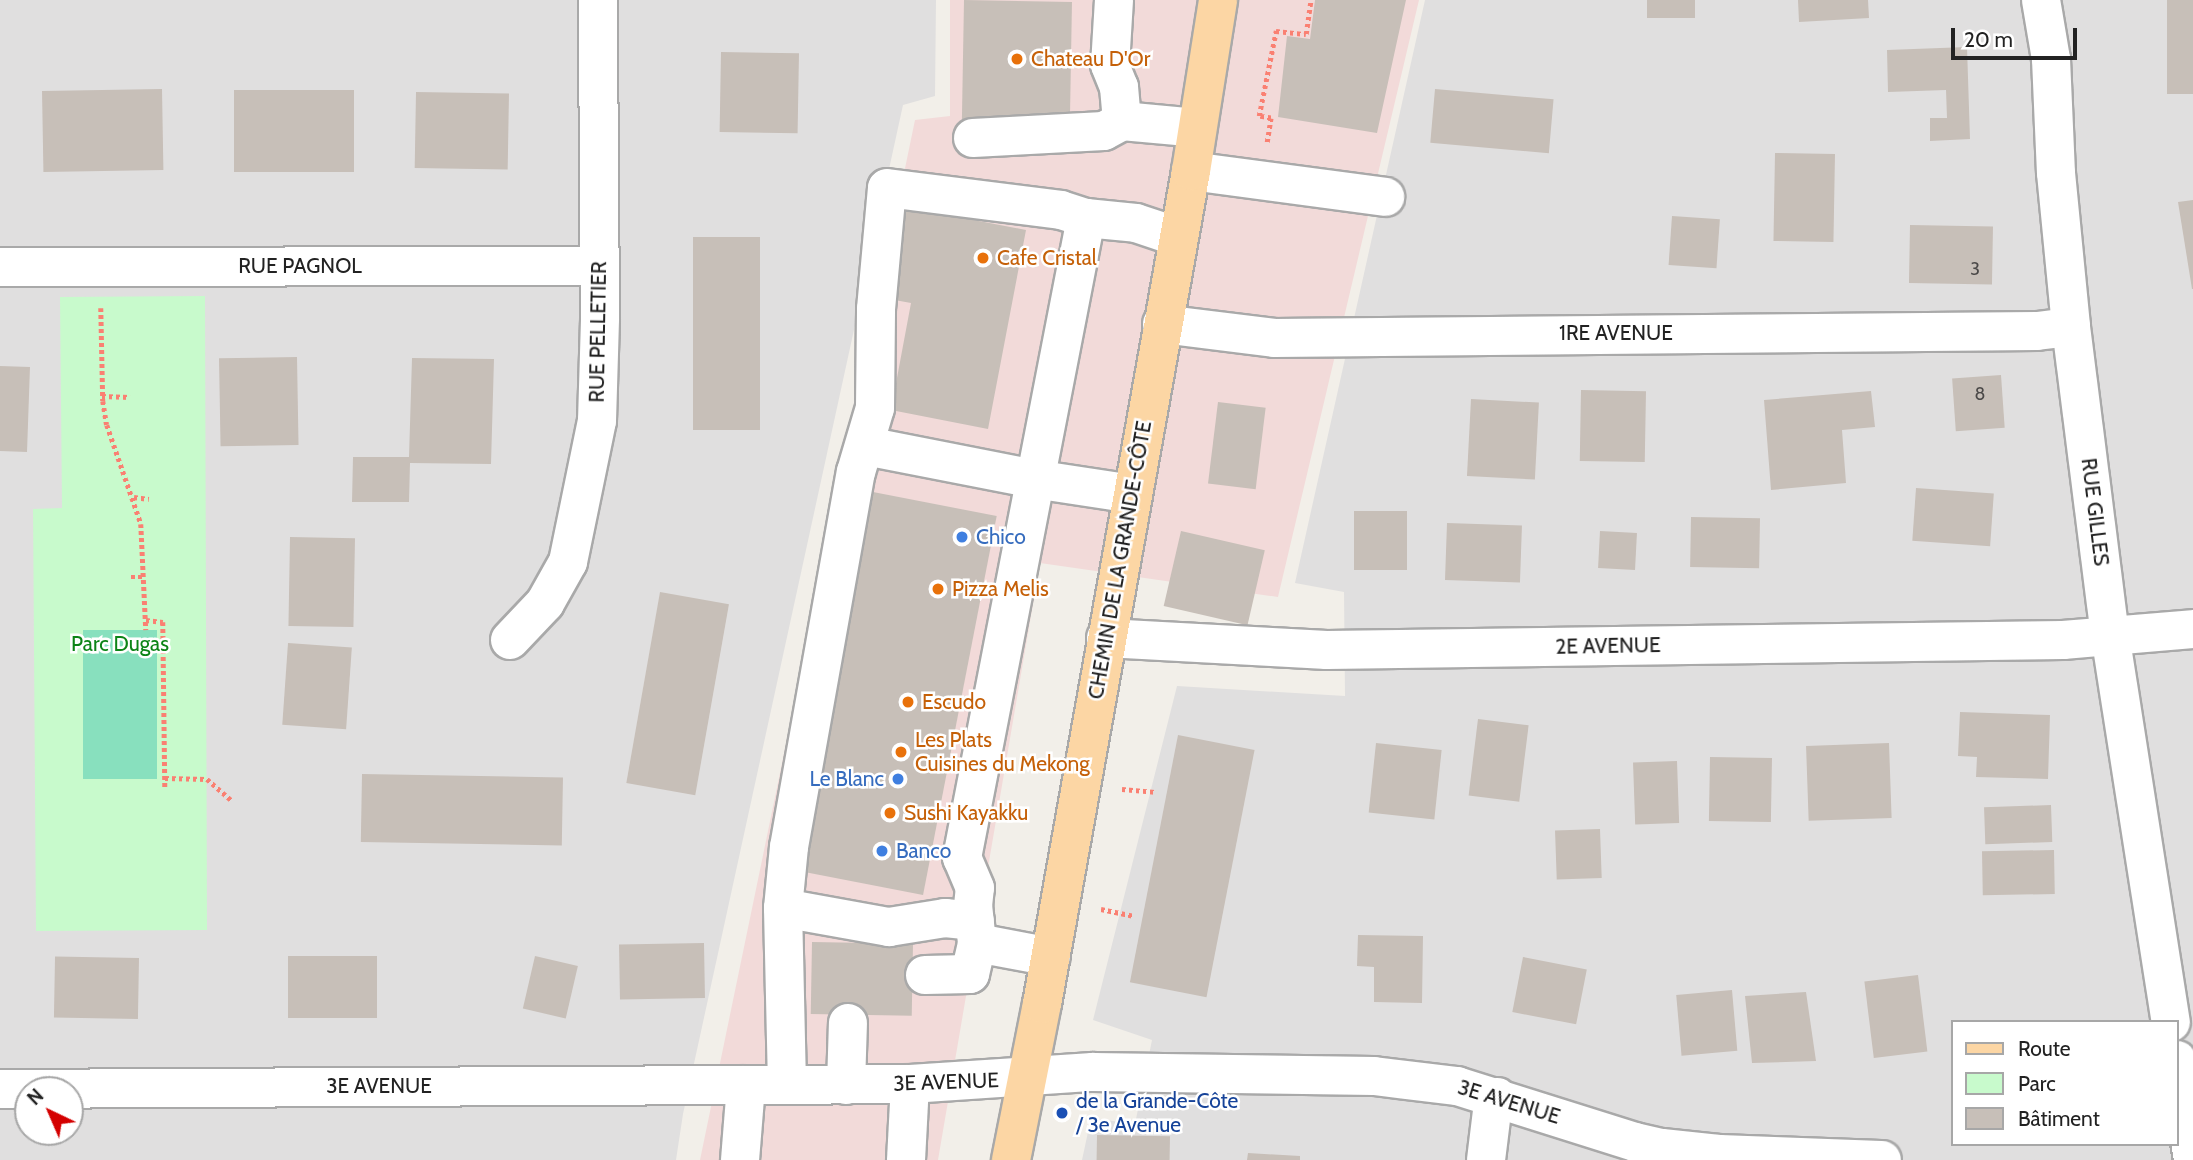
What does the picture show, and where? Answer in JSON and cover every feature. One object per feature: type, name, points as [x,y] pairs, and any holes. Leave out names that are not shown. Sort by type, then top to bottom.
[{"type":"main road","name":"CHEMIN DE LA GRANDE-CÔTE","points":[[1011,1160],[1051,957],[1191,171],[1218,0]]},
{"type":"street","name":"RUE PELLETIER","points":[[510,640],[545,603],[560,581],[577,526],[597,421],[598,0]]},
{"type":"street","points":[[1114,0],[1110,65],[1119,87],[1122,121]]},
{"type":"street","name":"RUE GILLES","points":[[2041,0],[2051,59],[2056,173],[2071,327],[2110,634],[2171,1020]]},
{"type":"street","points":[[973,138],[1104,131],[1122,121],[1197,128]]},
{"type":"street","points":[[1191,171],[1385,197]]},
{"type":"street","points":[[787,1085],[783,908],[792,834],[856,472],[866,446],[875,408],[876,309],[887,188],[1061,210],[1086,218],[1136,223],[1178,237]]},
{"type":"street","points":[[925,975],[970,974],[976,932],[975,887],[962,858],[1086,218]]},
{"type":"street","name":"RUE PAGNOL","points":[[0,267],[599,266]]},
{"type":"street","name":"1RE AVENUE","points":[[1162,324],[1274,338],[2037,331],[2071,327]]},
{"type":"street","points":[[866,446],[1034,480],[1133,494]]},
{"type":"street","name":"2E AVENUE","points":[[1106,638],[1327,650],[2063,640],[2193,629]]},
{"type":"street","points":[[783,908],[889,927],[945,918],[976,932],[1051,957]]},
{"type":"street","points":[[846,1085],[848,1023]]},
{"type":"street","name":"3E AVENUE","points":[[0,1089],[846,1085],[1028,1078],[1093,1072],[1374,1076],[1437,1081],[1497,1097],[1635,1142],[1662,1147],[1719,1154],[1882,1160]]},
{"type":"street","points":[[2179,1072],[2193,1160]]},
{"type":"street","points":[[906,1160],[910,1084]]},
{"type":"street","points":[[740,1160],[746,1085]]},
{"type":"street","points":[[1486,1160],[1492,1111],[1497,1097]]},
{"type":"path","points":[[1271,118],[1259,116],[1276,31],[1306,34],[1311,0]]},
{"type":"path","points":[[101,297],[102,396],[107,425],[134,497],[141,524],[146,630]]},
{"type":"path","points":[[102,396],[130,397]]},
{"type":"path","points":[[134,497],[149,499]]},
{"type":"path","points":[[131,577],[144,577]]},
{"type":"path","points":[[146,621],[163,622],[165,788]]},
{"type":"path","points":[[165,778],[207,779],[231,800]]},
{"type":"path","points":[[1118,788],[1154,792]]},
{"type":"path","points":[[1097,908],[1134,916]]},
{"type":"shaded area","points":[[0,0],[936,0],[935,96],[903,105],[683,1114],[676,1160],[0,1160]]},
{"type":"shaded area","points":[[950,0],[1419,0],[1278,597],[1040,563],[938,1160],[700,1160],[915,120],[950,116]]},
{"type":"shaded area","points":[[1425,0],[2193,0],[2193,1160],[1082,1160],[1091,1118],[1135,1124],[1152,1040],[1093,1020],[1177,686],[1345,696],[1344,592],[1295,583]]},
{"type":"green space","name":"Parc Dugas","points":[[205,296],[207,930],[36,931],[33,509],[62,508],[60,297]]},
{"type":"green space","points":[[83,630],[157,630],[157,779],[83,779]]},
{"type":"building","points":[[964,0],[1072,2],[1070,125],[962,123]]},
{"type":"building","points":[[1315,0],[1406,0],[1377,133],[1278,117],[1287,36],[1310,39]]},
{"type":"building","points":[[1647,0],[1695,0],[1695,18],[1647,18]]},
{"type":"building","points":[[1798,0],[1868,0],[1869,18],[1799,22]]},
{"type":"building","points":[[2167,0],[2193,0],[2193,94],[2167,94]]},
{"type":"building","points":[[1967,47],[1970,139],[1930,141],[1930,118],[1947,118],[1946,90],[1888,92],[1887,50]]},
{"type":"building","points":[[721,52],[799,53],[798,133],[720,132]]},
{"type":"building","points":[[162,89],[163,170],[43,172],[42,91]]},
{"type":"building","points":[[1435,89],[1554,99],[1549,153],[1430,143]]},
{"type":"building","points":[[234,90],[354,90],[354,172],[234,172]]},
{"type":"building","points":[[416,92],[509,94],[508,170],[415,168]]},
{"type":"building","points":[[1775,153],[1835,154],[1833,242],[1773,241]]},
{"type":"building","points":[[2193,200],[2193,289],[2192,289],[2178,202]]},
{"type":"building","points":[[906,207],[1026,230],[988,429],[891,410],[911,303],[889,299]]},
{"type":"building","points":[[1672,216],[1720,219],[1716,268],[1669,265]]},
{"type":"building","points":[[1910,225],[1993,226],[1992,284],[1909,283]]},
{"type":"building","points":[[693,237],[760,237],[760,430],[693,430]]},
{"type":"building","points":[[297,357],[299,445],[221,446],[219,358]]},
{"type":"building","points":[[412,358],[494,359],[491,464],[410,463],[409,502],[352,502],[353,457],[409,457]]},
{"type":"building","points":[[0,366],[30,367],[27,452],[0,451]]},
{"type":"building","points":[[2001,375],[2005,428],[1956,431],[1952,378]]},
{"type":"building","points":[[1581,390],[1646,391],[1645,462],[1580,461]]},
{"type":"building","points":[[1871,391],[1875,427],[1842,430],[1846,483],[1771,490],[1764,400]]},
{"type":"building","points":[[1471,399],[1539,403],[1535,479],[1467,476]]},
{"type":"building","points":[[1218,402],[1266,408],[1256,489],[1208,483]]},
{"type":"building","points":[[1916,488],[1994,493],[1990,546],[1912,541]]},
{"type":"building","points":[[873,492],[997,516],[923,895],[799,871]]},
{"type":"building","points":[[1354,511],[1407,511],[1407,570],[1354,570]]},
{"type":"building","points":[[1691,517],[1760,518],[1759,568],[1690,567]]},
{"type":"building","points":[[1447,523],[1522,526],[1520,583],[1445,580]]},
{"type":"building","points":[[1181,531],[1265,550],[1247,625],[1164,606]]},
{"type":"building","points":[[1600,531],[1637,533],[1635,570],[1598,568]]},
{"type":"building","points":[[290,537],[355,538],[353,627],[288,626]]},
{"type":"building","points":[[660,592],[729,604],[695,795],[626,783]]},
{"type":"building","points":[[288,643],[352,647],[346,729],[282,725]]},
{"type":"building","points":[[1960,712],[2050,715],[2048,779],[1976,777],[1977,757],[1958,756]]},
{"type":"building","points":[[1478,719],[1529,725],[1519,802],[1469,795]]},
{"type":"building","points":[[1178,735],[1255,750],[1206,997],[1130,982]]},
{"type":"building","points":[[1376,743],[1442,750],[1434,820],[1369,813]]},
{"type":"building","points":[[1889,743],[1892,818],[1809,821],[1806,746]]},
{"type":"building","points":[[1710,757],[1772,758],[1771,822],[1709,821]]},
{"type":"building","points":[[1677,761],[1679,823],[1635,824],[1633,763]]},
{"type":"building","points":[[362,774],[563,778],[562,845],[361,842]]},
{"type":"building","points":[[2051,805],[2052,842],[1985,844],[1984,807]]},
{"type":"building","points":[[1600,829],[1602,878],[1557,880],[1555,831]]},
{"type":"building","points":[[2054,850],[2055,894],[1983,895],[1982,851]]},
{"type":"building","points":[[1358,935],[1423,936],[1422,1003],[1374,1002],[1374,967],[1357,966]]},
{"type":"building","points":[[812,942],[913,944],[912,1016],[811,1014]]},
{"type":"building","points":[[704,943],[705,998],[620,999],[619,944]]},
{"type":"building","points":[[288,956],[377,956],[377,1018],[288,1018]]},
{"type":"building","points":[[535,956],[578,966],[566,1019],[523,1009]]},
{"type":"building","points":[[55,957],[139,958],[138,1019],[54,1018]]},
{"type":"building","points":[[1523,957],[1587,969],[1576,1024],[1512,1012]]},
{"type":"building","points":[[1918,975],[1927,1051],[1874,1058],[1864,982]]},
{"type":"building","points":[[1732,990],[1737,1051],[1682,1056],[1676,995]]},
{"type":"building","points":[[1806,992],[1816,1061],[1752,1063],[1745,996]]},
{"type":"building","points":[[1097,1135],[1170,1136],[1170,1160],[1097,1160]]},
{"type":"building","points":[[1248,1153],[1300,1156],[1300,1160],[1247,1160]]},
{"type":"place","name":"Chateau D'Or","points":[[1017,59]]},
{"type":"place","name":"Cafe Cristal","points":[[983,258]]},
{"type":"place","name":"Chico","points":[[962,537]]},
{"type":"place","name":"Pizza Melis","points":[[938,589]]},
{"type":"place","name":"Escudo","points":[[908,702]]},
{"type":"place","name":"Les Plats Cuisines du Mekong","points":[[901,752]]},
{"type":"place","name":"Le Blanc","points":[[898,779]]},
{"type":"place","name":"Sushi Kayakku","points":[[890,813]]},
{"type":"place","name":"Banco","points":[[882,851]]},
{"type":"place","name":"de la Grande-Côte / 3e Avenue","points":[[1062,1113]]}]
